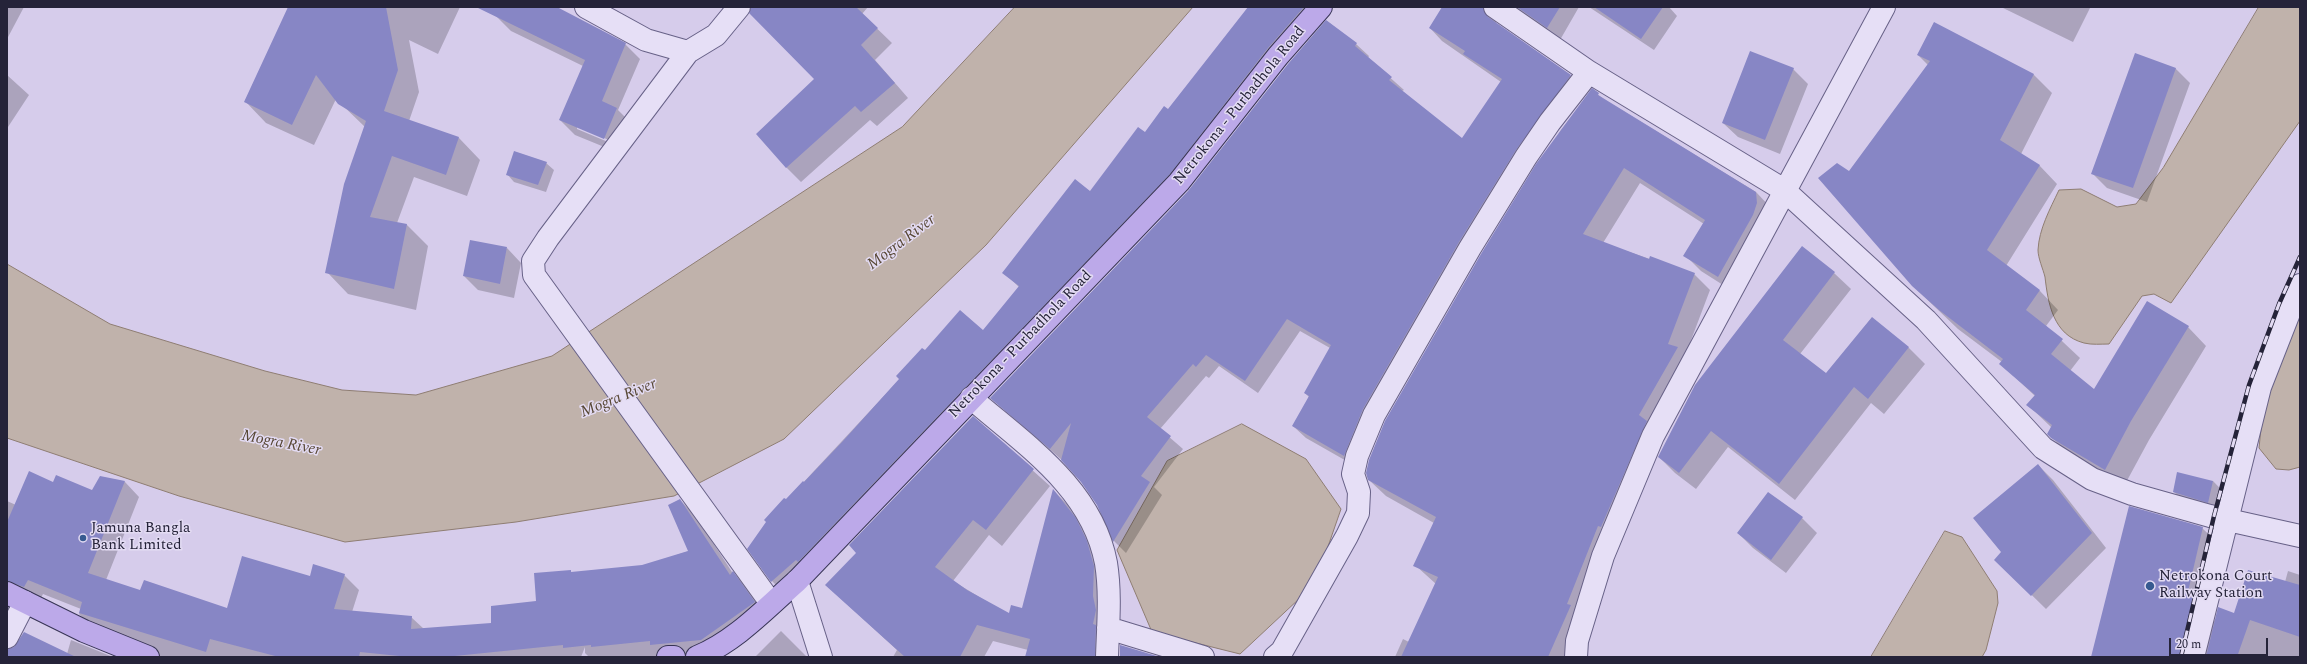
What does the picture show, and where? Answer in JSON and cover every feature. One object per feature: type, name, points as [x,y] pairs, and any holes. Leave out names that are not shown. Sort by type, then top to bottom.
[{"type":"main road","name":"Netrokona - Purbadhola Road","points":[[697,657],[714,650],[742,629],[797,581],[1179,182],[1278,56],[1321,7]]},
{"type":"main road","points":[[16,597],[84,631],[148,657]]},
{"type":"main road","points":[[668,657],[674,657]]},
{"type":"street","points":[[586,7],[646,40],[688,52]]},
{"type":"street","points":[[739,7],[716,35],[688,52],[548,238],[534,261],[534,275],[771,604]]},
{"type":"street","points":[[1495,7],[1589,72],[1784,190],[1926,320],[2043,448],[2092,479],[2132,494],[2226,519],[2300,536]]},
{"type":"street","points":[[1576,657],[1577,641],[1603,556],[1653,436],[1784,190],[1884,7]]},
{"type":"street","points":[[1275,657],[1282,651],[1347,536],[1358,513],[1359,492],[1353,474],[1357,456],[1374,415],[1470,248],[1526,157],[1550,122],[1589,72]]},
{"type":"street","points":[[2193,657],[2226,519],[2260,387],[2300,285]]},
{"type":"street","points":[[971,398],[1060,474],[1090,516],[1099,536],[1106,563],[1109,594],[1107,657]]},
{"type":"street","points":[[797,581],[821,657]]},
{"type":"street","points":[[7,637],[16,597]]},
{"type":"street","points":[[1108,628],[1203,657]]},
{"type":"water","name":"Mogra River","points":[[1015,7],[1193,7],[986,245],[784,439],[674,496],[516,522],[345,542],[179,496],[7,438],[7,264],[110,324],[265,371],[342,390],[416,395],[552,356],[902,127]]},
{"type":"water","points":[[2259,7],[2300,7],[2300,121],[2171,303],[2154,294],[2142,296],[2109,344],[2087,344],[2074,339],[2065,333],[2054,317],[2050,307],[2045,277],[2038,253],[2040,234],[2059,190],[2081,189],[2117,207],[2136,204],[2163,168]]},
{"type":"water","points":[[2300,298],[2300,467],[2289,470],[2276,469],[2259,448],[2265,390]]},
{"type":"water","points":[[1242,424],[1306,459],[1341,509],[1315,584],[1240,654],[1152,632],[1117,550],[1167,461]]},
{"type":"water","points":[[1945,531],[1962,537],[1997,591],[1998,603],[1986,650],[1982,657],[1871,657]]},
{"type":"building","points":[[288,7],[386,7],[398,70],[384,111],[459,137],[446,175],[392,156],[370,217],[407,224],[394,289],[325,273],[344,184],[366,121],[338,104],[316,75],[292,125],[244,102]]},
{"type":"building","points":[[476,7],[557,7],[626,43],[602,101],[617,108],[604,139],[559,120],[585,60]]},
{"type":"building","points":[[751,7],[856,7],[878,28],[861,45],[895,83],[861,112],[855,106],[786,168],[756,134],[814,79],[749,13]]},
{"type":"building","points":[[1248,7],[1304,7],[1268,48],[1170,174],[798,562],[796,560],[771,582],[747,549],[766,522],[764,520],[784,498],[786,499],[803,481],[804,482],[843,441],[899,379],[896,376],[922,348],[925,350],[960,310],[983,330],[1019,286],[1002,273],[1075,179],[1090,191],[1138,127],[1145,132],[1164,106],[1168,109]]},
{"type":"building","points":[[1442,7],[1483,7],[1488,17],[1571,75],[1516,150],[1459,242],[1363,409],[1344,456],[1292,426],[1309,396],[1304,393],[1331,345],[1287,319],[1245,381],[1206,355],[1196,367],[1193,364],[1147,417],[1171,436],[1141,476],[1150,482],[1113,542],[1097,505],[1081,482],[1061,460],[1071,423],[1050,449],[990,398],[1188,191],[1288,64],[1326,20],[1357,43],[1355,46],[1392,77],[1389,80],[1462,138],[1502,79],[1463,54],[1465,51],[1429,28]]},
{"type":"building","points":[[1517,7],[1560,7],[1547,28]]},
{"type":"building","points":[[1594,7],[1663,7],[1641,39]]},
{"type":"building","points":[[1934,22],[2034,74],[2000,140],[2040,165],[1987,250],[2040,290],[2026,310],[2063,339],[2051,354],[2094,389],[2147,301],[2189,326],[2131,421],[2105,470],[2051,438],[2047,434],[2052,425],[2026,405],[2035,395],[1999,364],[2003,359],[1939,310],[1912,286],[1818,178],[1837,163],[1849,171],[1930,61],[1917,55]]},
{"type":"building","points":[[1750,51],[1794,68],[1765,140],[1722,123]]},
{"type":"building","points":[[2135,53],[2176,68],[2133,188],[2091,174]]},
{"type":"building","points":[[1592,88],[1599,93],[1598,95],[1756,192],[1757,203],[1753,215],[1718,277],[1683,256],[1705,220],[1624,168],[1583,234],[1649,259],[1650,256],[1695,273],[1668,344],[1678,347],[1639,415],[1647,421],[1601,527],[1598,526],[1567,604],[1571,605],[1548,657],[1401,657],[1438,577],[1413,566],[1436,517],[1368,480],[1366,473],[1369,460],[1385,421],[1481,254],[1536,164]]},
{"type":"building","points":[[514,151],[547,162],[538,185],[506,175]]},
{"type":"building","points":[[470,240],[507,247],[500,284],[463,276]]},
{"type":"building","points":[[1802,246],[1835,272],[1783,340],[1826,373],[1872,317],[1909,347],[1868,399],[1854,387],[1779,484],[1711,431],[1679,473],[1658,457],[1695,385]]},
{"type":"building","points":[[973,416],[1034,469],[986,530],[973,520],[935,567],[967,590],[1009,613],[1011,605],[1022,608],[1053,489],[1076,518],[1087,541],[1094,566],[1093,596],[1096,610],[1093,624],[1096,625],[1095,657],[1025,657],[1030,639],[977,625],[960,657],[905,657],[825,585],[856,553],[849,545]]},
{"type":"building","points":[[2038,464],[2092,533],[2031,596],[1994,560],[2001,552],[1973,518]]},
{"type":"building","points":[[29,471],[53,482],[56,475],[92,490],[100,476],[125,481],[88,573],[140,590],[144,580],[227,608],[242,556],[310,576],[313,564],[345,574],[334,609],[412,616],[411,629],[491,623],[491,606],[536,601],[534,573],[571,570],[571,572],[642,565],[688,551],[668,505],[680,499],[730,575],[733,571],[755,602],[701,640],[650,645],[650,641],[591,647],[591,645],[563,648],[563,645],[445,657],[409,657],[360,652],[359,657],[279,657],[210,639],[206,652],[79,613],[82,602],[28,580],[24,587],[7,581],[7,522]]},
{"type":"building","points":[[2177,472],[2213,481],[2208,503],[2173,492]]},
{"type":"building","points":[[1768,492],[1803,517],[1771,560],[1737,533]]},
{"type":"building","points":[[2129,506],[2203,527],[2187,596],[2195,599],[2181,657],[2091,657]]},
{"type":"building","points":[[2248,570],[2300,585],[2300,637],[2250,620],[2237,657],[2206,657],[2218,607],[2234,613]]},
{"type":"building","points":[[24,632],[76,657],[7,657],[7,649],[14,647]]},
{"type":"building","points":[[1120,645],[1160,657],[1120,657]]},
{"type":"railway","points":[[2181,657],[2214,516],[2249,385],[2279,304],[2300,257]]},
{"type":"place","name":"Jamuna Bangla Bank Limited","points":[[83,538]]},
{"type":"place","name":"Netrokona Court Railway Station","points":[[2150,586]]}]
